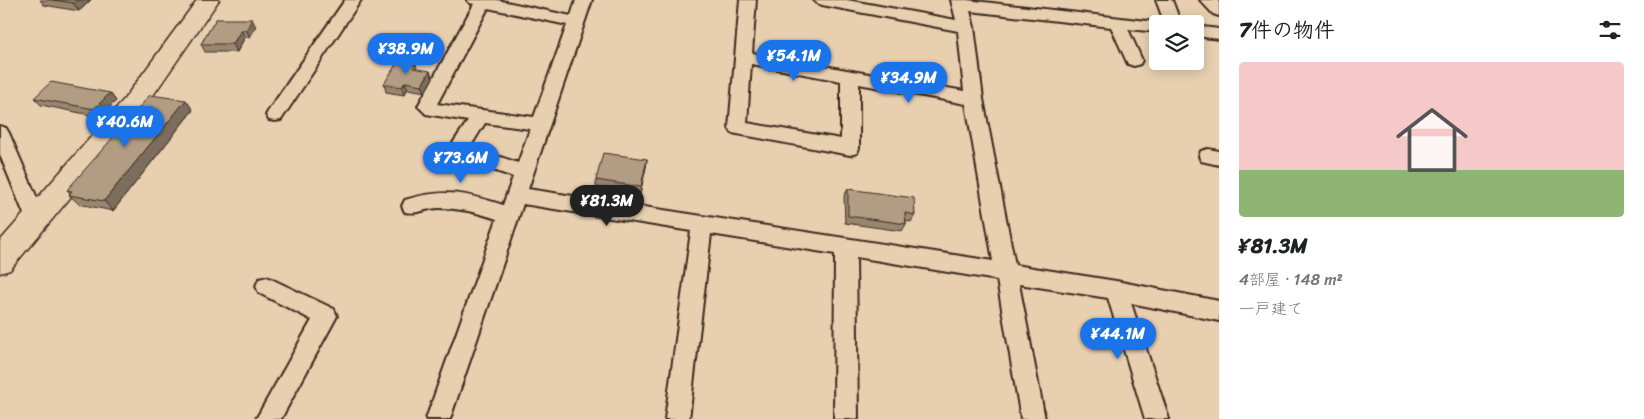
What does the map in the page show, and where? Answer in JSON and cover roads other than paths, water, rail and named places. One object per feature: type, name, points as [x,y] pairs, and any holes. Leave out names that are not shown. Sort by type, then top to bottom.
[{"type":"street","points":[[0,261],[134,104],[208,0]]},
{"type":"street","points":[[275,115],[353,0]]},
{"type":"street","points":[[438,419],[584,0]]},
{"type":"street","points":[[748,0],[738,128],[850,148],[850,76]]},
{"type":"street","points":[[822,0],[966,27]]},
{"type":"street","points":[[1164,0],[1170,15]]},
{"type":"street","points":[[1208,0],[1219,11]]},
{"type":"street","points":[[541,124],[432,110],[427,106],[479,1],[575,22]]},
{"type":"street","points":[[1033,419],[974,99],[966,27],[960,2],[1149,26]]},
{"type":"street","points":[[1117,23],[1134,60]]},
{"type":"street","points":[[1204,33],[1219,34]]},
{"type":"street","points":[[744,57],[974,99]]},
{"type":"street","points":[[481,116],[462,143],[467,153],[524,172]]},
{"type":"street","points":[[0,133],[36,219]]},
{"type":"street","points":[[412,206],[426,200],[468,201],[702,224],[1116,290],[1219,311]]},
{"type":"street","points":[[677,419],[702,224]]},
{"type":"street","points":[[845,247],[846,419]]},
{"type":"street","points":[[267,286],[326,316],[268,419]]},
{"type":"street","points":[[1116,290],[1157,419]]}]
